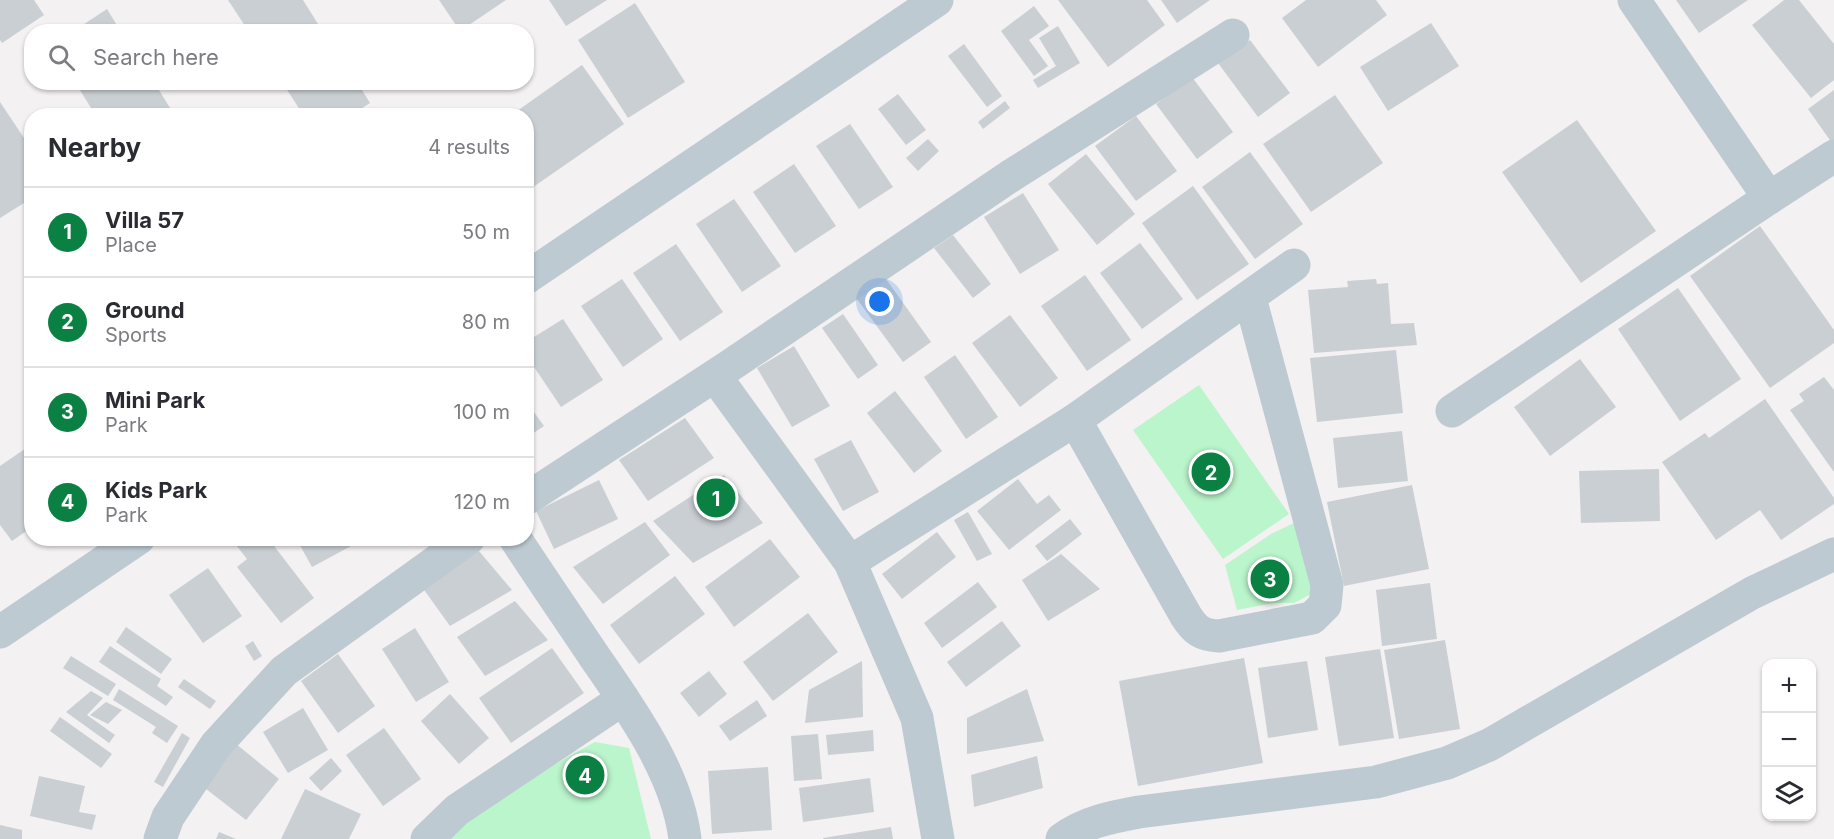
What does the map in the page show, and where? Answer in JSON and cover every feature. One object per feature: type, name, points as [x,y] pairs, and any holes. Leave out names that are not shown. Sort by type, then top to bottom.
[{"type":"street","points":[[534,273],[937,0]]},
{"type":"street","points":[[1634,0],[1769,198]]},
{"type":"street","points":[[534,494],[1012,175],[1233,35]]},
{"type":"street","points":[[1452,411],[1834,156]]},
{"type":"street","points":[[850,562],[1075,420],[1294,265]]},
{"type":"street","points":[[1075,420],[1197,631],[1219,636],[1312,618],[1325,605],[1327,585],[1250,298]]},
{"type":"street","points":[[715,375],[850,562],[918,718],[938,839]]},
{"type":"street","points":[[0,632],[127,546]]},
{"type":"street","points":[[160,839],[168,817],[216,745],[284,671],[458,546]]},
{"type":"street","points":[[519,546],[623,699],[666,772],[679,807],[685,839]]},
{"type":"street","points":[[1062,839],[1104,818],[1376,782],[1447,763],[1489,745],[1752,593],[1834,554]]},
{"type":"street","points":[[427,839],[457,810],[623,699]]},
{"type":"green space","points":[[1199,385],[1289,514],[1223,559],[1133,430]]},
{"type":"green space","points":[[1298,521],[1315,592],[1294,603],[1273,603],[1237,610],[1225,565],[1271,534]]},
{"type":"green space","points":[[595,742],[629,748],[651,839],[447,839],[486,802]]},
{"type":"building","points":[[0,0],[34,0],[44,15],[30,24],[24,24],[24,28],[2,43],[0,40]]},
{"type":"building","points":[[228,0],[303,0],[318,24],[244,24]]},
{"type":"building","points":[[439,0],[506,0],[470,24],[455,24]]},
{"type":"building","points":[[549,0],[607,0],[566,26]]},
{"type":"building","points":[[1058,0],[1147,0],[1165,25],[1108,67]]},
{"type":"building","points":[[1161,0],[1210,0],[1177,23]]},
{"type":"building","points":[[1306,0],[1376,0],[1387,15],[1318,67],[1282,18]]},
{"type":"building","points":[[1676,0],[1748,0],[1699,33]]},
{"type":"building","points":[[1784,0],[1799,0],[1834,44],[1834,80],[1811,98],[1752,25]]},
{"type":"building","points":[[635,3],[685,82],[628,118],[578,40]]},
{"type":"building","points":[[1034,6],[1049,26],[1029,40],[1048,66],[1034,76],[1001,31]]},
{"type":"building","points":[[107,9],[116,24],[84,24]]},
{"type":"building","points":[[1431,23],[1459,66],[1388,111],[1360,67]]},
{"type":"building","points":[[1058,26],[1080,63],[1038,88],[1033,80],[1056,66],[1039,38]]},
{"type":"building","points":[[1250,40],[1290,93],[1258,117],[1218,63]]},
{"type":"building","points":[[964,44],[1002,96],[987,107],[948,56]]},
{"type":"building","points":[[582,65],[624,124],[534,186],[534,108],[521,108]]},
{"type":"building","points":[[1192,77],[1233,132],[1197,159],[1156,104]]},
{"type":"building","points":[[80,90],[159,90],[170,108],[91,108]]},
{"type":"building","points":[[287,90],[362,90],[370,103],[362,108],[299,108]]},
{"type":"building","points":[[1834,90],[1834,146],[1808,109]]},
{"type":"building","points":[[898,94],[926,130],[906,145],[878,109]]},
{"type":"building","points":[[1335,95],[1383,163],[1311,212],[1263,144]]},
{"type":"building","points":[[1005,101],[1010,108],[983,129],[978,122]]},
{"type":"building","points":[[0,102],[24,138],[24,203],[0,218]]},
{"type":"building","points":[[1136,116],[1177,171],[1136,201],[1095,146]]},
{"type":"building","points":[[1577,120],[1656,231],[1581,283],[1502,172]]},
{"type":"building","points":[[850,124],[893,187],[859,209],[816,146]]},
{"type":"building","points":[[928,139],[939,151],[918,171],[906,158]]},
{"type":"building","points":[[1250,152],[1303,224],[1255,259],[1202,187]]},
{"type":"building","points":[[1086,154],[1135,214],[1097,245],[1048,184]]},
{"type":"building","points":[[794,164],[836,226],[795,253],[753,192]]},
{"type":"building","points":[[1193,186],[1249,264],[1197,300],[1142,223]]},
{"type":"building","points":[[1023,193],[1059,250],[1020,274],[984,217]]},
{"type":"building","points":[[734,199],[781,266],[742,292],[696,224]]},
{"type":"building","points":[[1760,226],[1834,330],[1834,343],[1770,388],[1690,276]]},
{"type":"building","points":[[953,235],[991,284],[973,298],[934,248]]},
{"type":"building","points":[[1140,243],[1183,299],[1142,329],[1100,273]]},
{"type":"building","points":[[676,244],[723,312],[680,341],[633,273]]},
{"type":"building","points":[[1085,275],[1131,340],[1087,371],[1041,306]]},
{"type":"building","points":[[622,279],[663,339],[623,367],[581,306]]},
{"type":"building","points":[[886,279],[931,342],[903,362],[857,299]]},
{"type":"building","points":[[1376,279],[1377,284],[1388,283],[1391,324],[1414,323],[1417,345],[1314,353],[1308,290],[1348,287],[1347,281]]},
{"type":"building","points":[[1678,288],[1741,379],[1680,421],[1618,329]]},
{"type":"building","points":[[843,314],[878,365],[858,379],[822,328]]},
{"type":"building","points":[[1010,315],[1058,378],[1020,407],[972,343]]},
{"type":"building","points":[[563,319],[603,380],[561,407],[534,367],[534,337]]},
{"type":"building","points":[[794,346],[830,406],[792,427],[757,368]]},
{"type":"building","points":[[1396,350],[1403,413],[1317,422],[1310,358]]},
{"type":"building","points":[[955,355],[998,417],[966,439],[924,377]]},
{"type":"building","points":[[1580,359],[1616,407],[1550,456],[1514,407]]},
{"type":"building","points":[[1824,377],[1834,390],[1834,472],[1790,410],[1804,401],[1799,394]]},
{"type":"building","points":[[895,391],[942,451],[914,473],[867,413]]},
{"type":"building","points":[[1765,399],[1834,498],[1834,504],[1781,540],[1760,510],[1716,540],[1662,462],[1705,433],[1709,438]]},
{"type":"building","points":[[534,412],[544,426],[534,433]]},
{"type":"building","points":[[685,418],[714,458],[648,501],[619,460]]},
{"type":"building","points":[[1402,431],[1408,481],[1338,488],[1333,438]]},
{"type":"building","points":[[851,440],[879,492],[843,511],[814,459]]},
{"type":"building","points":[[24,450],[24,533],[12,541],[0,525],[0,466]]},
{"type":"building","points":[[1659,469],[1660,521],[1581,523],[1579,471]]},
{"type":"building","points":[[724,475],[763,523],[693,563],[653,521]]},
{"type":"building","points":[[1018,479],[1037,504],[1049,495],[1061,510],[1009,550],[977,511]]},
{"type":"building","points":[[599,480],[618,519],[554,549],[536,511]]},
{"type":"building","points":[[1412,485],[1429,569],[1344,586],[1327,502]]},
{"type":"building","points":[[968,512],[992,554],[977,561],[954,520]]},
{"type":"building","points":[[1070,519],[1082,534],[1047,561],[1035,546]]},
{"type":"building","points":[[645,522],[670,555],[603,604],[573,567]]},
{"type":"building","points":[[937,532],[956,557],[902,599],[882,574]]},
{"type":"building","points":[[770,539],[800,577],[734,627],[705,587]]},
{"type":"building","points":[[237,546],[274,546],[314,598],[281,623],[237,567],[247,559]]},
{"type":"building","points":[[300,546],[351,546],[312,567]]},
{"type":"building","points":[[479,551],[512,590],[450,626],[422,587]]},
{"type":"building","points":[[1061,554],[1100,589],[1048,621],[1022,580]]},
{"type":"building","points":[[208,568],[242,616],[203,643],[169,595]]},
{"type":"building","points":[[675,576],[705,614],[639,664],[610,625]]},
{"type":"building","points":[[978,582],[997,607],[942,648],[924,623]]},
{"type":"building","points":[[1430,583],[1437,639],[1382,646],[1376,590]]},
{"type":"building","points":[[515,601],[548,640],[485,676],[457,637]]},
{"type":"building","points":[[808,613],[838,652],[773,701],[743,662]]},
{"type":"building","points":[[1002,621],[1021,646],[966,687],[947,662]]},
{"type":"building","points":[[126,627],[172,659],[161,674],[116,642]]},
{"type":"building","points":[[415,628],[449,682],[416,702],[382,649]]},
{"type":"building","points":[[1445,640],[1460,729],[1399,739],[1384,650]]},
{"type":"building","points":[[253,641],[262,656],[254,661],[245,646]]},
{"type":"building","points":[[110,646],[161,679],[157,686],[173,697],[166,706],[99,662]]},
{"type":"building","points":[[552,648],[584,693],[511,743],[479,698]]},
{"type":"building","points":[[1380,649],[1394,738],[1339,746],[1325,657]]},
{"type":"building","points":[[338,654],[375,706],[338,733],[301,681]]},
{"type":"building","points":[[71,656],[116,684],[108,696],[63,668]]},
{"type":"building","points":[[1244,658],[1263,763],[1138,786],[1119,681]]},
{"type":"building","points":[[862,661],[863,717],[805,723],[809,690]]},
{"type":"building","points":[[1307,661],[1318,730],[1268,738],[1258,668]]},
{"type":"building","points":[[709,671],[727,694],[699,717],[680,693]]},
{"type":"building","points":[[184,679],[216,701],[210,709],[178,687]]},
{"type":"building","points":[[119,689],[178,726],[167,743],[152,733],[156,727],[113,700]]},
{"type":"building","points":[[1027,689],[1044,741],[967,754],[967,718]]},
{"type":"building","points":[[91,691],[103,698],[87,715],[115,735],[109,743],[66,712]]},
{"type":"building","points":[[450,694],[489,738],[459,764],[421,721]]},
{"type":"building","points":[[757,700],[767,716],[730,741],[719,726]]},
{"type":"building","points":[[106,702],[122,710],[108,724],[90,715]]},
{"type":"building","points":[[303,708],[328,750],[288,773],[263,732]]},
{"type":"building","points":[[60,717],[112,754],[101,768],[50,731]]},
{"type":"building","points":[[384,728],[421,779],[383,806],[346,755]]},
{"type":"building","points":[[873,730],[874,751],[828,755],[826,735]]},
{"type":"building","points":[[182,733],[190,738],[163,787],[154,782]]},
{"type":"building","points":[[818,734],[822,779],[794,781],[791,736]]},
{"type":"building","points":[[235,743],[279,779],[246,820],[201,785]]},
{"type":"building","points":[[1037,756],[1043,788],[974,807],[971,775]]},
{"type":"building","points":[[331,758],[342,771],[321,791],[309,778]]},
{"type":"building","points":[[768,767],[772,830],[712,834],[708,771]]},
{"type":"building","points":[[39,776],[85,786],[79,812],[96,815],[92,830],[30,816]]},
{"type":"building","points":[[870,778],[874,812],[803,822],[799,788]]},
{"type":"building","points":[[305,789],[361,814],[349,839],[281,839]]},
{"type":"building","points":[[0,825],[22,830],[22,839],[0,839]]},
{"type":"building","points":[[891,827],[893,839],[823,839],[823,838]]},
{"type":"building","points":[[219,832],[236,839],[216,839]]},
{"type":"place","name":"Ground","points":[[1211,472]]},
{"type":"place","name":"Villa 57","points":[[716,498]]},
{"type":"place","name":"Mini Park","points":[[1270,579]]},
{"type":"place","name":"Kids Park","points":[[585,775]]}]
